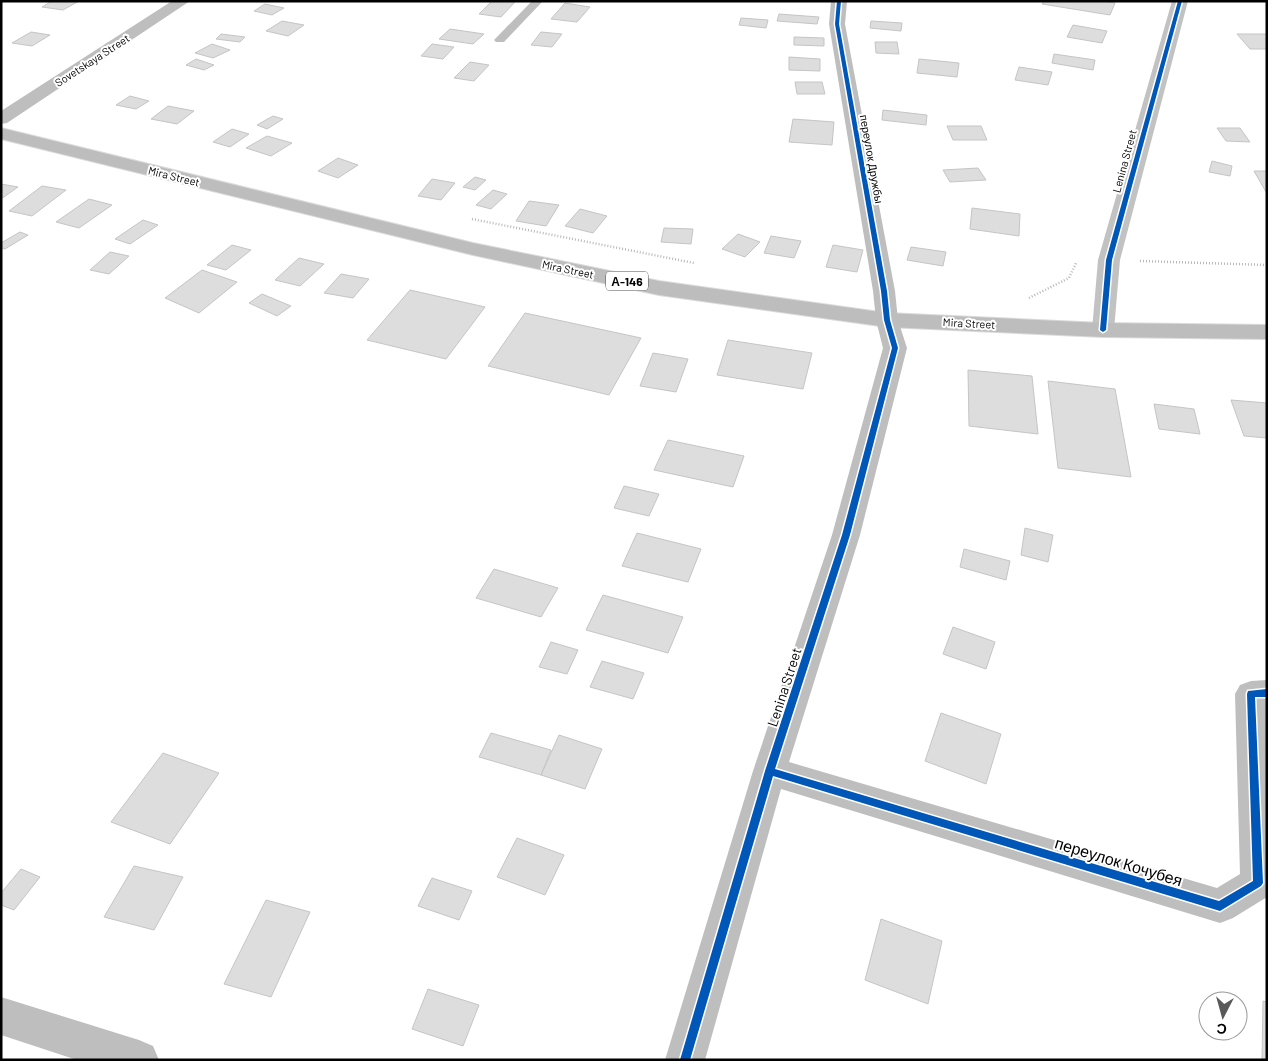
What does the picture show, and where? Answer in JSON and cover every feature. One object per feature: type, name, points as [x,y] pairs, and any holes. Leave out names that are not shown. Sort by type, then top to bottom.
[{"type":"highway","name":"Mira Street","points":[[1,134],[492,253],[660,288],[887,320],[1103,330],[1267,332]]},
{"type":"street","name":"Sovetskaya Street","points":[[1,119],[183,1]]},
{"type":"street","name":"переулок Дружбы","points":[[839,1],[838,24],[884,291],[887,320]]},
{"type":"street","name":"Lenina Street","points":[[1103,330],[1110,260],[1180,1]]},
{"type":"street","name":"Lenina Street","points":[[685,1060],[770,770],[846,535],[894,348],[887,320]]},
{"type":"street","name":"переулок Кочубея","points":[[770,770],[1220,906],[1258,883],[1251,694],[1267,693]]},
{"type":"street","points":[[1,1016],[139,1060]]},
{"type":"lane","points":[[500,40],[538,1]]},
{"type":"path","points":[[464,218],[698,264]]},
{"type":"path","points":[[1028,298],[1069,278],[1077,260],[1267,265]]},
{"type":"building","points":[[52,1],[79,1],[63,10],[42,7]]},
{"type":"building","points":[[492,1],[515,2],[501,17],[479,14]]},
{"type":"building","points":[[1044,1],[1103,1],[1115,3],[1110,15],[1042,4]]},
{"type":"building","points":[[565,3],[590,7],[577,22],[551,19]]},
{"type":"building","points":[[265,4],[284,8],[272,15],[254,11]]},
{"type":"building","points":[[779,14],[819,17],[817,24],[777,21]]},
{"type":"building","points":[[741,18],[768,20],[766,28],[739,25]]},
{"type":"building","points":[[282,21],[304,25],[288,36],[266,31]]},
{"type":"building","points":[[871,21],[902,23],[901,31],[870,28]]},
{"type":"building","points":[[1073,25],[1107,31],[1102,43],[1067,37]]},
{"type":"building","points":[[450,29],[484,34],[473,44],[439,39]]},
{"type":"building","points":[[31,32],[50,35],[32,46],[12,43]]},
{"type":"building","points":[[541,32],[562,34],[552,47],[531,45]]},
{"type":"building","points":[[221,34],[245,37],[240,42],[216,39]]},
{"type":"building","points":[[1237,34],[1267,34],[1267,49],[1250,49]]},
{"type":"building","points":[[794,37],[824,38],[824,46],[794,45]]},
{"type":"building","points":[[875,42],[897,42],[899,54],[876,53]]},
{"type":"building","points":[[212,44],[230,50],[213,58],[195,53]]},
{"type":"building","points":[[432,44],[454,47],[443,59],[421,56]]},
{"type":"building","points":[[1054,54],[1095,60],[1093,70],[1052,63]]},
{"type":"building","points":[[789,57],[820,59],[820,71],[789,70]]},
{"type":"building","points":[[196,59],[214,65],[204,70],[186,65]]},
{"type":"building","points":[[919,59],[959,63],[957,77],[917,73]]},
{"type":"building","points":[[470,62],[489,65],[474,81],[454,78]]},
{"type":"building","points":[[1019,67],[1052,72],[1048,85],[1015,80]]},
{"type":"building","points":[[795,82],[822,82],[825,94],[797,94]]},
{"type":"building","points":[[130,96],[149,101],[136,109],[116,105]]},
{"type":"building","points":[[168,106],[194,111],[177,124],[151,119]]},
{"type":"building","points":[[883,110],[927,115],[926,125],[882,120]]},
{"type":"building","points":[[273,116],[283,119],[267,129],[257,125]]},
{"type":"building","points":[[793,119],[834,122],[832,145],[789,142]]},
{"type":"building","points":[[947,126],[981,126],[987,140],[953,140]]},
{"type":"building","points":[[1217,128],[1240,128],[1250,142],[1226,141]]},
{"type":"building","points":[[232,129],[249,134],[230,147],[213,142]]},
{"type":"building","points":[[267,136],[292,143],[271,156],[246,148]]},
{"type":"building","points":[[338,158],[358,165],[338,178],[318,171]]},
{"type":"building","points":[[1212,161],[1232,166],[1230,176],[1209,172]]},
{"type":"building","points":[[978,168],[986,180],[950,182],[943,170]]},
{"type":"building","points":[[1254,171],[1267,171],[1267,192],[1266,192]]},
{"type":"building","points":[[475,177],[486,180],[475,190],[463,187]]},
{"type":"building","points":[[432,179],[455,183],[441,200],[418,196]]},
{"type":"building","points":[[1,184],[18,187],[1,199]]},
{"type":"building","points":[[42,186],[66,190],[32,216],[9,211]]},
{"type":"building","points":[[493,190],[507,194],[491,209],[476,205]]},
{"type":"building","points":[[89,199],[112,205],[79,228],[56,222]]},
{"type":"building","points":[[529,201],[559,205],[546,226],[516,221]]},
{"type":"building","points":[[972,208],[1020,214],[1019,236],[970,229]]},
{"type":"building","points":[[580,209],[607,216],[593,233],[565,226]]},
{"type":"building","points":[[143,220],[158,225],[130,244],[115,239]]},
{"type":"building","points":[[664,228],[693,229],[691,244],[661,242]]},
{"type":"building","points":[[20,232],[28,235],[5,249],[1,248],[1,243]]},
{"type":"building","points":[[738,234],[760,242],[745,257],[722,249]]},
{"type":"building","points":[[771,236],[801,241],[794,258],[764,253]]},
{"type":"building","points":[[232,245],[251,250],[226,270],[207,265]]},
{"type":"building","points":[[833,245],[863,250],[857,272],[826,267]]},
{"type":"building","points":[[911,247],[946,252],[943,266],[907,260]]},
{"type":"building","points":[[110,252],[129,256],[109,274],[90,270]]},
{"type":"building","points":[[299,258],[324,264],[300,286],[275,280]]},
{"type":"building","points":[[202,270],[237,282],[199,313],[165,298]]},
{"type":"building","points":[[341,274],[369,279],[353,298],[324,293]]},
{"type":"building","points":[[410,290],[485,307],[446,359],[367,340]]},
{"type":"building","points":[[262,294],[291,306],[277,316],[249,303]]},
{"type":"building","points":[[525,313],[641,338],[609,395],[488,366]]},
{"type":"building","points":[[728,340],[812,353],[803,389],[717,375]]},
{"type":"building","points":[[653,353],[688,359],[676,392],[640,386]]},
{"type":"building","points":[[968,370],[1032,376],[1038,434],[969,426]]},
{"type":"building","points":[[1048,381],[1115,389],[1131,477],[1058,468]]},
{"type":"building","points":[[1231,400],[1267,403],[1267,438],[1244,436]]},
{"type":"building","points":[[1154,404],[1194,409],[1200,434],[1159,429]]},
{"type":"building","points":[[668,440],[744,456],[733,487],[654,470]]},
{"type":"building","points":[[624,486],[659,494],[649,516],[614,508]]},
{"type":"building","points":[[1025,528],[1053,535],[1048,562],[1021,555]]},
{"type":"building","points":[[637,533],[701,549],[688,582],[622,566]]},
{"type":"building","points":[[964,549],[1010,561],[1006,580],[960,567]]},
{"type":"building","points":[[494,569],[558,588],[541,617],[476,598]]},
{"type":"building","points":[[603,595],[683,617],[668,653],[586,630]]},
{"type":"building","points":[[953,627],[995,642],[986,669],[943,654]]},
{"type":"building","points":[[551,642],[578,650],[567,674],[539,667]]},
{"type":"building","points":[[602,661],[644,673],[633,699],[590,687]]},
{"type":"building","points":[[941,713],[1001,734],[986,784],[925,761]]},
{"type":"building","points":[[491,733],[551,750],[541,775],[479,757]]},
{"type":"building","points":[[559,735],[602,749],[585,789],[541,775]]},
{"type":"building","points":[[163,753],[219,773],[170,844],[111,822]]},
{"type":"building","points":[[517,838],[564,855],[545,895],[497,877]]},
{"type":"building","points":[[134,866],[183,877],[154,930],[104,917]]},
{"type":"building","points":[[21,869],[40,877],[14,910],[1,905],[1,893]]},
{"type":"building","points":[[432,878],[472,891],[459,920],[418,906]]},
{"type":"building","points":[[266,900],[310,912],[271,997],[224,984]]},
{"type":"building","points":[[881,919],[942,941],[928,1004],[865,980]]},
{"type":"building","points":[[428,989],[479,1005],[463,1046],[412,1029]]},
{"type":"building","points":[[1263,1001],[1267,1002],[1267,1060],[1262,1060]]},
{"type":"cycle path","points":[[685,1060],[770,771],[846,535],[895,348],[887,320],[884,291],[837,24],[839,1]]},
{"type":"cycle path","points":[[1103,330],[1109,260],[1180,1]]},
{"type":"cycle path","points":[[770,771],[1220,906],[1258,883],[1251,694],[1267,693]]}]
